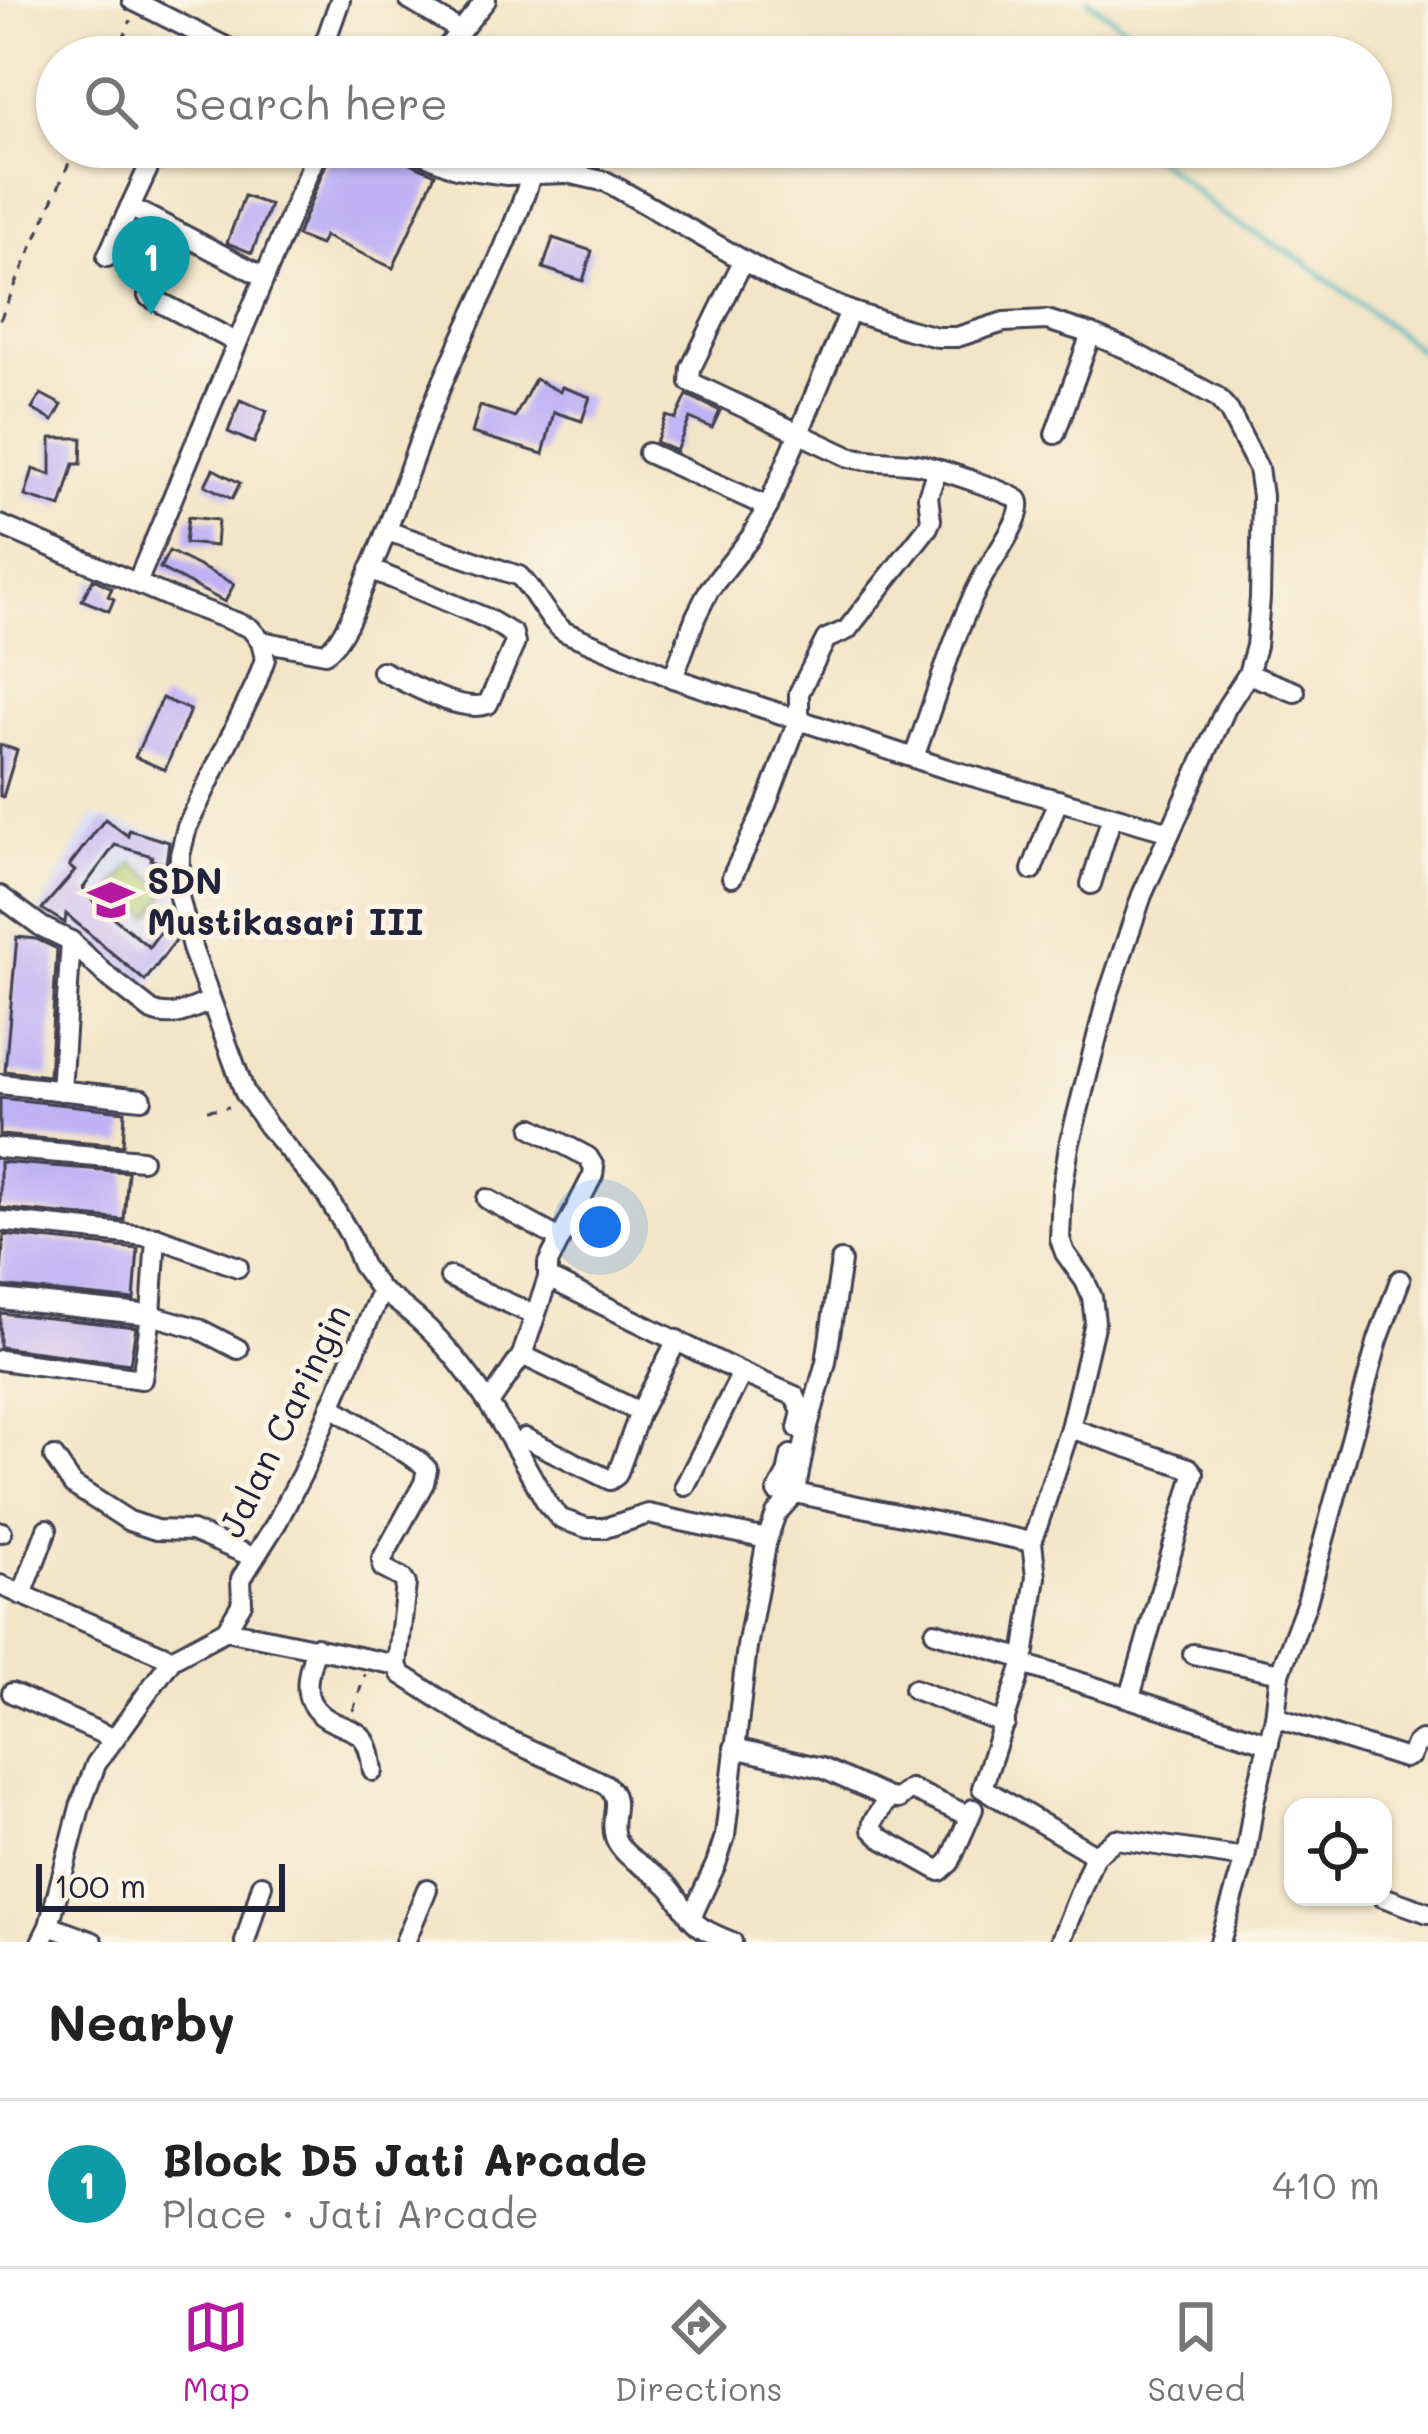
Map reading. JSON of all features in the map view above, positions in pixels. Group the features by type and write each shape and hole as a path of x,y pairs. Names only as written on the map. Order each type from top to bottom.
{"street":[{"path":"327,36 340,0"},
{"path":"410,0 451,25"},
{"path":"456,36 486,0"},
{"path":"137,1 205,36"},
{"path":"107,257 148,168"},
{"path":"136,583 311,168"},
{"path":"456,168 567,173 607,182 781,282 850,311 937,337 957,337 1026,320 1047,320 1091,334 1217,397 1258,468 1262,496 1256,646 1248,674 1226,708 1125,941 1069,1146 1060,1240 1085,1281 1096,1312 1070,1428 1032,1542 1036,1577 1024,1662 982,1788 950,1862 940,1871 872,1829 888,1798"},
{"path":"0,525 250,628 261,641 325,653 343,632 387,531 442,385 500,261 532,175"},
{"path":"130,207 264,277"},
{"path":"178,232 148,296 232,340"},
{"path":"743,261 691,368 690,382 849,457 921,465 1017,498 1019,510 974,596 914,757"},
{"path":"673,677 709,590 768,507 850,311"},
{"path":"1055,434 1091,334"},
{"path":"648,453 768,507"},
{"path":"732,877 799,718 799,693 826,639 847,629 930,524 928,496 937,470"},
{"path":"387,531 519,575 565,632 673,677 914,757 1170,832"},
{"path":"370,569 486,618 513,634 515,643 488,704 482,707 458,704 382,670"},
{"name":"Jalan Caringin","path":"226,1630 242,1603 241,1579 277,1522 382,1291 362,1265 325,1192 247,1097 184,926 180,855 187,827 256,684 265,659 261,641"},
{"path":"1248,674 1295,692"},
{"path":"1032,870 1058,800"},
{"path":"1091,884 1112,816"},
{"path":"0,896 42,927 71,941 106,975 160,1015 176,1015 211,1001"},
{"path":"61,1091 71,941"},
{"path":"0,1084 142,1099"},
{"path":"490,1402 522,1354 548,1278 548,1263 593,1174 588,1157 533,1128"},
{"path":"0,1148 142,1160"},
{"path":"487,1199 560,1239"},
{"path":"0,1221 156,1237 238,1268"},
{"path":"0,1360 142,1379 152,1315 156,1237"},
{"path":"696,1929 725,1836 747,1647 767,1539 826,1362 841,1261"},
{"path":"450,1277 536,1316"},
{"path":"548,1278 795,1396 802,1412 786,1492"},
{"path":"1220,1942 1245,1858 1276,1717 1280,1672 1307,1602 1378,1340 1400,1280"},
{"path":"382,1291 425,1323 490,1402 548,1505 566,1521 605,1528 639,1515 658,1515 767,1539"},
{"path":"0,1299 152,1315 197,1328 238,1348"},
{"path":"525,1438 610,1480 617,1475 640,1412 677,1340"},
{"path":"522,1354 640,1412"},
{"path":"685,1486 742,1372"},
{"path":"331,1406 427,1469 382,1559 383,1568 406,1584 400,1674 469,1720 605,1784 617,1802 616,1840 667,1884 696,1929 732,1942"},
{"path":"1070,1428 1189,1468 1194,1474 1130,1697"},
{"path":"54,1457 74,1484 129,1521 157,1530 192,1531 253,1557"},
{"path":"786,1492 1032,1542"},
{"path":"22,1594 47,1528"},
{"path":"0,1585 172,1659"},
{"path":"94,1942 45,1934 96,1764 172,1659 226,1630 397,1665"},
{"path":"935,1632 1269,1743"},
{"path":"316,1647 308,1672 310,1700 322,1717 362,1732 373,1771"},
{"path":"1193,1654 1280,1672"},
{"path":"914,1689 1005,1724"},
{"path":"12,1693 112,1738"},
{"path":"1276,1717 1404,1758 1412,1755 1421,1740 1428,1742"},
{"path":"734,1748 822,1768 888,1798 898,1798 910,1789 969,1816"},
{"path":"982,1788 1095,1856"},
{"path":"1060,1942 1095,1856 1116,1839 1245,1858"},
{"path":"245,1942 262,1885"},
{"path":"405,1942 428,1889"},
{"path":"1392,1900 1428,1913"}],"path":[{"path":"123,36 137,1"},
{"path":"0,320 67,168"},
{"path":"207,1110 230,1107 247,1097"},
{"path":"362,1732 370,1658"}],"shaded area":[{"name":"SDN Mustikasari III","path":"93,816 180,840 183,937 147,992 78,933 55,926 38,911"}],"green space":[{"path":"133,863 169,891 150,916 114,888"}],"building":[{"path":"324,168 421,168 435,174 393,268 324,236 320,245 297,236"},
{"path":"244,196 270,205 252,253 227,243"},
{"path":"553,238 592,251 583,281 543,268"},
{"path":"535,379 560,392 562,387 590,397 582,421 554,412 543,454 472,433 480,406 515,417"},
{"path":"41,394 62,405 53,421 32,409"},
{"path":"687,395 720,411 712,428 690,418 676,451 656,442 666,416 676,419"},
{"path":"240,400 267,411 254,443 228,432"},
{"path":"51,438 82,438 81,464 74,464 61,507 25,496 33,469 51,475"},
{"path":"213,469 240,483 232,499 205,485"},
{"path":"188,517 218,520 216,546 185,543"},
{"path":"169,551 234,584 225,602 160,568"},
{"path":"93,579 112,588 109,611 82,600"},
{"path":"162,698 190,710 165,770 135,757"},
{"path":"0,745 17,750 3,797 0,796"},
{"path":"105,819 128,836 129,830 169,842 166,864 115,845 83,888 149,947 165,925 174,933 176,940 145,981 66,914 65,923 42,909 75,871 69,866"},
{"path":"17,937 57,949 49,1076 5,1071"},
{"path":"0,1098 125,1111 123,1145 0,1135"},
{"path":"0,1162 128,1172 124,1220 0,1208"},
{"path":"4,1235 138,1249 134,1300 0,1286"},
{"path":"0,1313 136,1327 130,1364 0,1347"}],"waterway":[{"path":"1088,0 1138,36"},
{"path":"1167,168 1224,216 1302,260 1428,356"}],"place":[{"name":"Block D5 Jati Arcade","path":"151,315"},
{"name":"SDN Mustikasari III","path":"111,900"}]}
